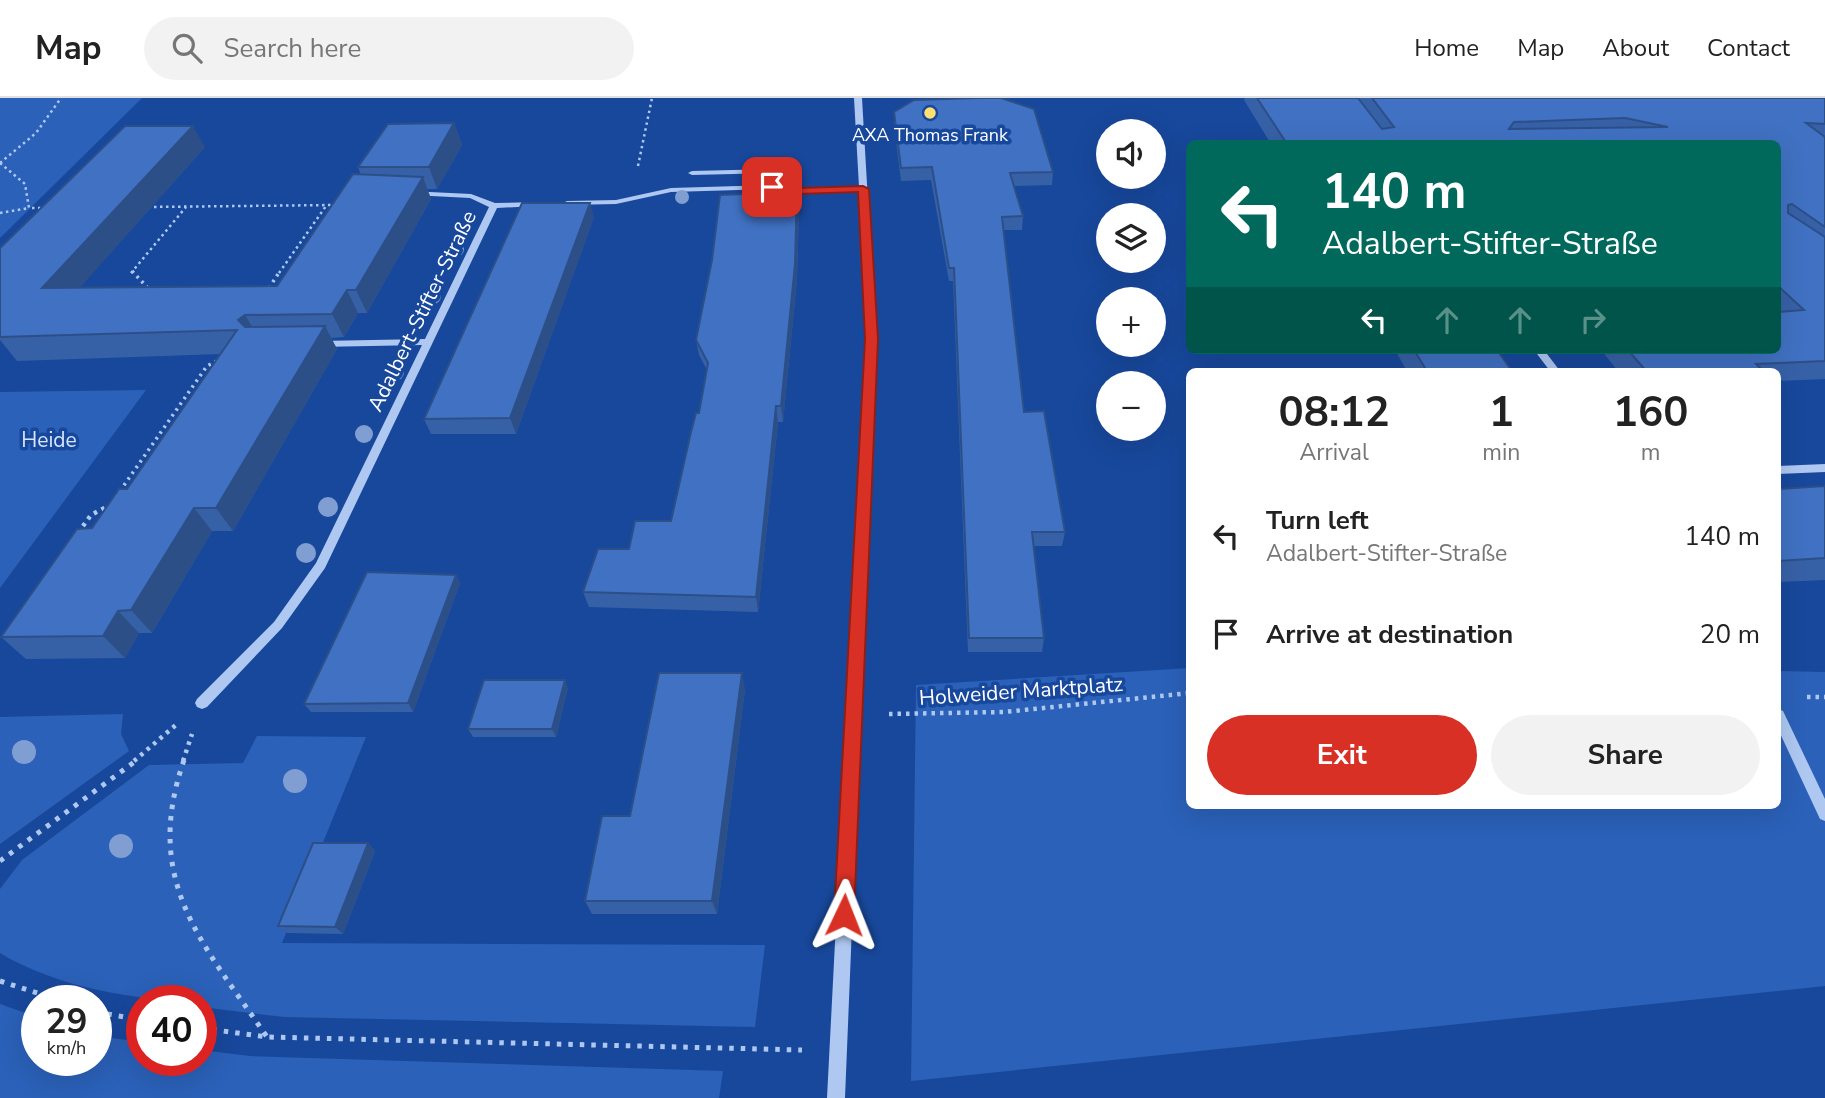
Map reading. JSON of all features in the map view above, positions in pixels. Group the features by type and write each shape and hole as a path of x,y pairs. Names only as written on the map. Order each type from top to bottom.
{"street":[{"path":"836,1098 871,339 858,98"},
{"path":"692,173 774,171"},
{"path":"729,188 731,172"},
{"path":"562,204 616,202 671,190 863,189"},
{"path":"406,193 471,196 494,206"},
{"name":"Adalbert-Stifter-Straße","path":"202,703 278,625 321,565 494,206 548,204"},
{"path":"312,344 428,342"},
{"path":"1542,354 1553,368"},
{"path":"1781,470 1825,468"},
{"path":"1781,721 1825,814"}],"path":[{"path":"29,208 25,184 0,163 36,133 61,98"},
{"path":"652,98 636,175 692,173"},
{"path":"264,296 326,205"},
{"path":"136,207 342,205"},
{"path":"159,287 145,287 131,273 186,207"},
{"path":"0,214 29,208 51,208"},
{"path":"257,286 271,286"},
{"path":"75,537 91,515 109,506 206,366 221,359 229,348"},
{"name":"Holweider Marktplatz","path":"853,715 1004,712 1186,693"},
{"path":"0,861 139,758 202,703"},
{"path":"202,703 169,811 172,873 181,904 267,1037"},
{"path":"0,981 21,988"},
{"path":"217,1030 267,1037 838,1050"}],"green space":[{"path":"0,98 142,98 0,238"},
{"name":"Heide","path":"146,390 0,588 0,392"},
{"path":"1186,668 1186,809 1781,809 1781,671 1825,672 1825,986 911,1081 916,685"},
{"path":"123,714 121,734 129,751 0,844 0,717"},
{"path":"257,736 366,737 282,943 765,945 755,1027 284,1017 217,1009 217,985 126,985 124,995 112,993 112,985 78,985 46,975 0,953 0,889 22,860 149,765 243,763"},
{"path":"0,1004 21,1011 21,1076 112,1076 112,1038 126,1040 126,1076 217,1076 217,1052 250,1056 723,1071 719,1098 0,1098"}],"building":[{"path":"1001,98 1034,109 1053,172 1010,173 1023,216 1002,217 1024,412 1044,411 1065,532 1032,532 1044,638 969,638 954,268 949,268 932,167 901,168 894,112 914,100"},
{"path":"1257,98 1358,98 1382,129 1394,127 1372,98 1825,98 1825,124 1806,123 1825,137 1825,227 1792,204 1788,205 1788,213 1825,237 1825,361 1756,364 1760,368 1643,368 1631,354 1781,354 1781,312 1804,310 1781,289 1781,140 1284,140","holes":["1625,118 1668,127 1509,129 1514,122"]},
{"path":"454,123 429,167 358,167 388,124"},
{"path":"125,126 193,126 42,288 277,286 353,174 423,177 356,290 347,290 332,314 245,315 238,320 245,327 325,326 216,508 194,508 131,610 118,611 103,636 1,637 77,529 92,528 119,489 127,489 237,330 0,337 0,248"},
{"path":"797,192 795,264 781,406 776,406 756,597 583,592 598,549 629,549 635,521 671,521 691,432 696,413 699,413 708,363 696,340 712,260 720,195"},
{"path":"522,203 590,203 510,418 424,419"},
{"path":"1416,354 1500,354 1510,368 1425,368"},
{"path":"1825,486 1825,558 1781,561 1781,489"},
{"path":"367,572 456,575 408,703 304,704"},
{"path":"659,673 742,673 712,901 585,901 602,816 630,816"},
{"path":"484,680 565,680 552,729 468,729"},
{"path":"313,843 368,843 335,927 278,926"}],"place":[{"name":"AXA Thomas Frank","path":"930,113"}],"route":[{"path":"772,187 798,191 863,189 871,293 871,339 844,915"}]}
